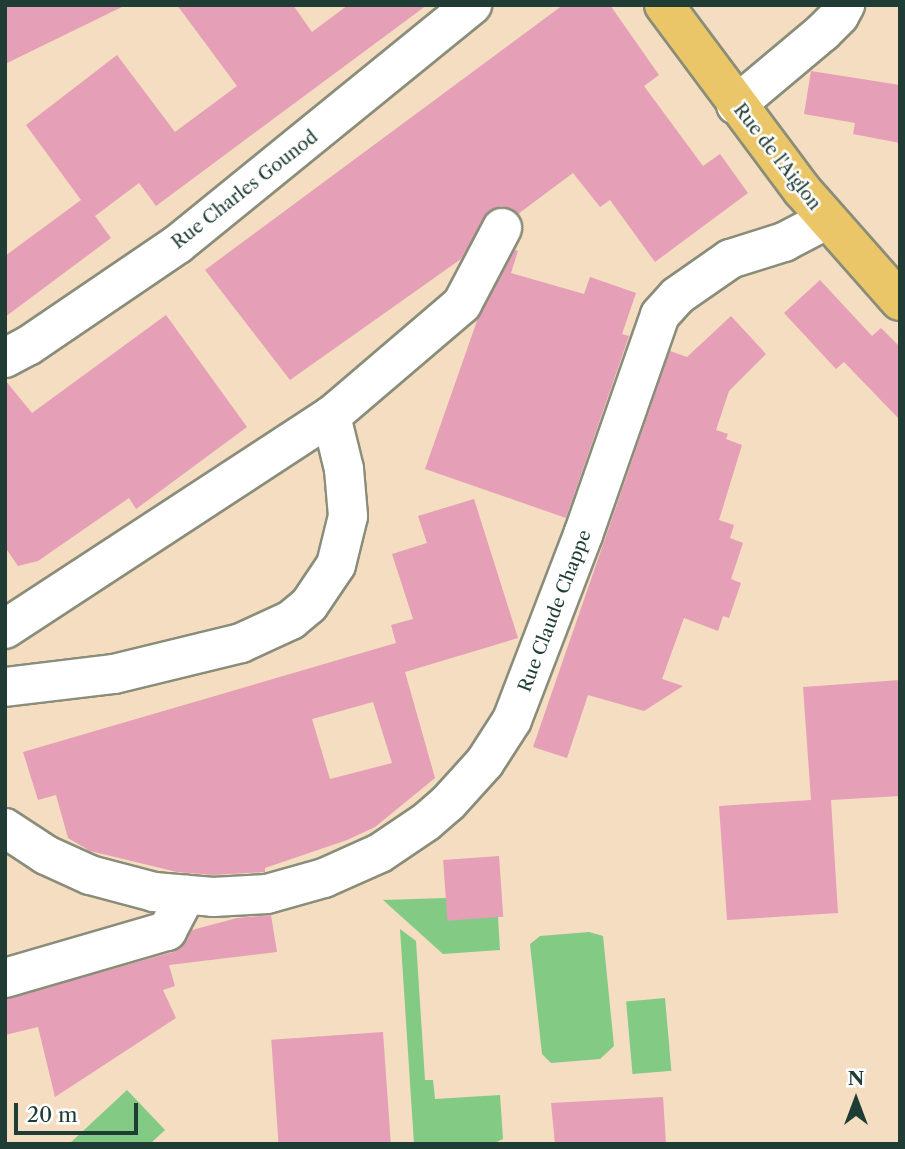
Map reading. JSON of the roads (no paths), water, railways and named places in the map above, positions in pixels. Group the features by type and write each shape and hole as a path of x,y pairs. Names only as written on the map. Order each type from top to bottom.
{"main road":[{"name":"Rue de l'Aiglon","path":"664,5 826,220 900,301"}],"street":[{"name":"Rue Charles Gounod","path":"5,358 119,285 195,231 472,5"},
{"path":"736,104 823,32 839,16 845,5"},
{"name":"Rue Claude Chappe","path":"5,828 46,855 90,875 154,891 186,895 213,897 267,894 353,867 380,853 448,803 498,744 523,696 660,315 677,296 730,259 784,242 826,220"},
{"path":"5,629 331,416 462,304 502,228"},
{"path":"5,687 114,674 241,643 291,620 309,605 336,565 348,516 346,481 331,416"},
{"path":"5,978 167,931 186,895"}]}
